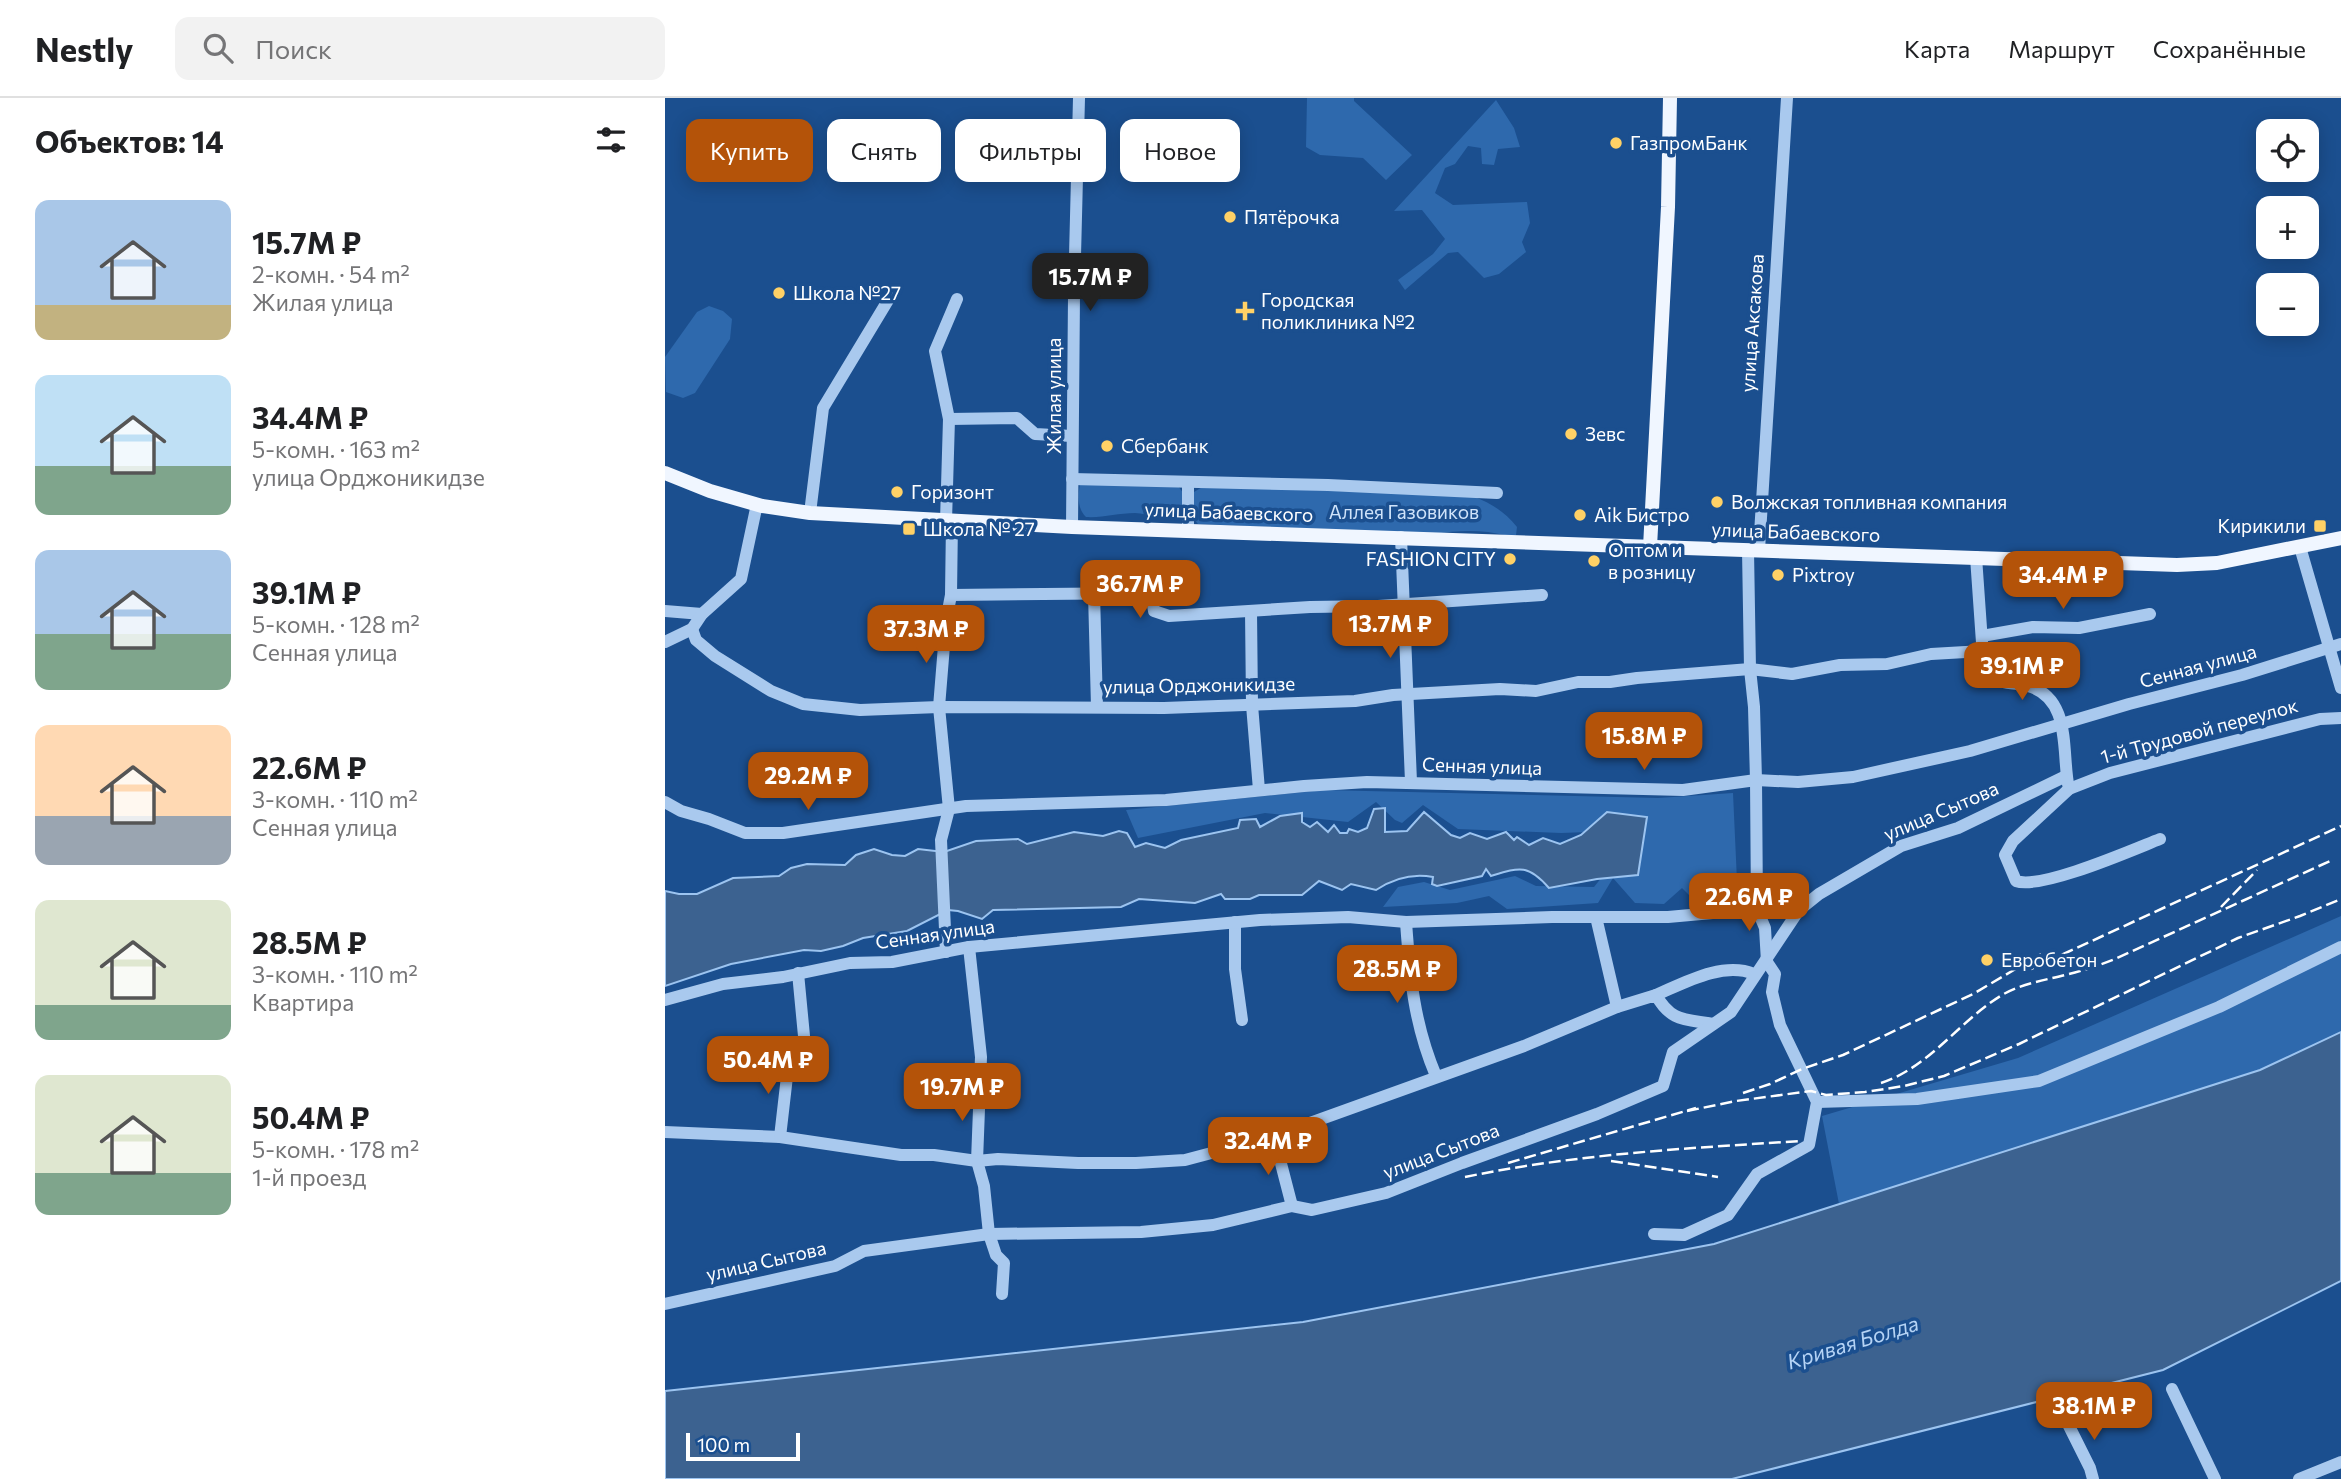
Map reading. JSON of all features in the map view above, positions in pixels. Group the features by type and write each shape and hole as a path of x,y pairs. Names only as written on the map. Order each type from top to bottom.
{"main road":[{"path":"1650,547 1668,207 1670,98"},
{"name":"улица Бабаевского","path":"665,473 710,491 757,504 810,513 1072,527 2176,565 2217,563 2341,538"}],"street":[{"name":"Жилая улица","path":"1072,527 1079,98"},
{"name":"улица Аксакова","path":"1787,98 1754,550 1750,669 1754,707 1757,909 1765,928 1766,957 1775,974 1772,992 1780,1025 1817,1101"},
{"path":"810,513 823,408 893,292"},
{"path":"946,952 941,840 949,809 939,708 946,621 951,595 949,419 935,351 957,299"},
{"path":"949,419 1017,418 1035,434 1072,436"},
{"path":"1072,479 1497,493"},
{"path":"1188,482 1188,530"},
{"path":"665,642 692,629 702,614 741,579 757,504"},
{"path":"1401,537 1411,782"},
{"path":"2300,547 2335,645 2341,688"},
{"path":"1976,557 1984,671 1997,682 2029,686 2047,695 2063,723 2067,782 2013,841 2005,855 2016,881 2023,883 2057,878 2160,839"},
{"path":"1094,593 1097,707"},
{"path":"951,595 1151,593 1154,611 1169,616 1542,595"},
{"path":"665,611 702,614"},
{"path":"1251,611 1251,705 1259,790"},
{"path":"1982,636 2033,627 2079,628 2150,614"},
{"name":"улица Орджоникидзе","path":"692,629 696,640 741,674 771,691 803,704 860,710 1164,708 1355,701 1500,689 1536,691 1578,682 1610,682 1750,669 1792,674 1840,665 1888,663 1931,654 1983,651"},
{"name":"Сенная улица","path":"665,802 681,811 745,833 783,833 966,806 1166,800 1367,782 1683,790 1756,780 1798,782 1853,777 1913,766 1971,751 2063,723 2242,675 2335,645"},
{"name":"1-й Трудовой переулок","path":"2067,782 2110,774 2320,719 2341,718"},
{"name":"улица Сытова","path":"665,1304 835,1266 864,1251 989,1234 1141,1231 1213,1225 1292,1206 1313,1210 1386,1193 1597,1114 1663,1086 1673,1052 1731,1012 1798,909 1901,846 1958,828 2067,782"},
{"name":"Сенная улица","path":"665,1000 723,984 783,977 850,963 892,962 969,947 1235,922 1348,917 1406,922 1668,917 1757,909"},
{"path":"1596,917 1617,1007"},
{"path":"1235,922 1235,969 1242,1020"},
{"path":"1406,922 1411,990 1425,1050 1436,1076"},
{"path":"969,947 981,1057 977,1161 984,1186 989,1234 996,1255 1004,1263 1002,1294"},
{"path":"1654,1234 1684,1236 1728,1215 1757,1174 1809,1145 1817,1101 1917,1099 2039,1081 2219,1007 2341,947"},
{"path":"665,1132 780,1138 901,1155 934,1155 977,1161 1136,1163 1185,1160 1268,1138 1524,1046 1617,1007 1713,972 1746,971 1754,974"},
{"path":"798,972 806,1056"},
{"path":"1656,995 1663,1009 1675,1017 1713,1024"},
{"path":"780,1138 789,1059"},
{"path":"1268,1138 1278,1152 1292,1206"},
{"path":"2172,1389 2215,1479"},
{"path":"2064,1416 2093,1479"},
{"path":"2299,1479 2341,1462"}],"green space":[{"path":"1307,98 1354,98 1354,101 1412,155 1386,180 1363,158 1320,155 1306,147"},
{"path":"1496,100 1514,128 1520,147 1498,149 1494,165 1482,164 1481,148 1468,146 1455,164 1445,168 1435,193 1453,205 1527,202 1530,223 1522,242 1526,252 1499,274 1484,278 1458,252 1448,253 1405,290 1398,280 1433,254 1445,239 1422,210 1394,211"},
{"path":"709,306 723,311 732,319 730,339 695,393 683,398 666,392 665,357 697,312"},
{"path":"1080,484 1178,486 1184,494 1184,519 1135,513 1086,517 1080,506"},
{"name":"Аллея Газовиков","path":"1204,486 1472,496 1507,516 1517,527 1516,535 1475,531 1435,534 1198,524 1193,518 1194,492"},
{"path":"1324,790 1658,798 1733,793 1738,903 1698,904 1682,888 1664,904 1635,903 1613,878 1598,903 1507,909 1489,896 1457,903 1383,907 1398,887 1424,882 1450,890 1515,876 1536,886 1594,887 1610,867 1641,864 1615,831 1561,833 1458,829 1423,805 1402,823 1376,802 1348,822 1265,813 1138,838 1126,810"},
{"path":"2341,916 2341,1032 2260,1070 1839,1204 1822,1116 2018,1058"}],"water":[{"path":"1385,808 1385,832 1407,831 1424,812 1451,835 1460,838 1470,833 1487,839 1506,832 1514,840 1517,837 1529,845 1543,838 1560,844 1581,835 1607,812 1647,817 1638,875 1549,888 1529,871 1509,871 1491,876 1486,869 1482,876 1437,886 1432,884 1433,877 1410,876 1376,890 1351,884 1342,890 1319,881 1302,895 1259,895 1250,899 1225,899 1221,894 1195,903 1139,899 1121,907 993,910 982,919 948,910 907,931 863,938 821,951 804,950 731,964 665,986 665,891 697,894 733,878 779,876 791,868 807,864 845,865 856,855 874,849 905,856 918,849 944,852 976,841 1018,839 1027,844 1074,832 1103,836 1119,831 1127,833 1135,847 1146,843 1165,848 1181,840 1238,828 1240,820 1256,819 1260,827 1280,816 1302,813 1302,822 1310,827 1317,822 1328,832 1334,825 1340,833 1347,833 1349,829 1358,832 1367,828 1374,809"},
{"name":"Кривая Болда","path":"2341,1032 2341,1281 2163,1370 1732,1479 665,1479 665,1391 1303,1322 1714,1244 2260,1070"}],"railway":[{"path":"2031,969 2341,826"},
{"path":"1881,1083 1915,1066 1986,1006 2018,987 2115,959 2330,861"},
{"path":"2221,907 2257,870"},
{"path":"1687,1111 1811,1091 1826,1095 1865,1092 1944,1076 2019,1044 2238,938 2341,899"},
{"path":"1743,1093 1843,1055 1973,994 2041,954"},
{"path":"1508,1163 1696,1108"},
{"path":"1465,1177 1591,1157 1802,1141"},
{"path":"1611,1161 1718,1177"}],"place":[{"name":"ГазпромБанк","path":"1616,143"},
{"name":"Пятёрочка","path":"1230,217"},
{"name":"Школа №27","path":"779,293"},
{"name":"Городская поликлиника №2","path":"1245,311"},
{"name":"Зевс","path":"1571,434"},
{"name":"Сбербанк","path":"1107,446"},
{"name":"Горизонт","path":"897,492"},
{"name":"Волжская топливная компания","path":"1717,502"},
{"name":"Aik Бистро","path":"1580,515"},
{"name":"Кирикили","path":"2320,526"},
{"name":"Школа № 27","path":"909,529"},
{"name":"FASHION CITY","path":"1510,559"},
{"name":"Оптом и в розницу","path":"1594,561"},
{"name":"Pixtroy","path":"1778,575"},
{"name":"Евробетон","path":"1987,960"}]}
